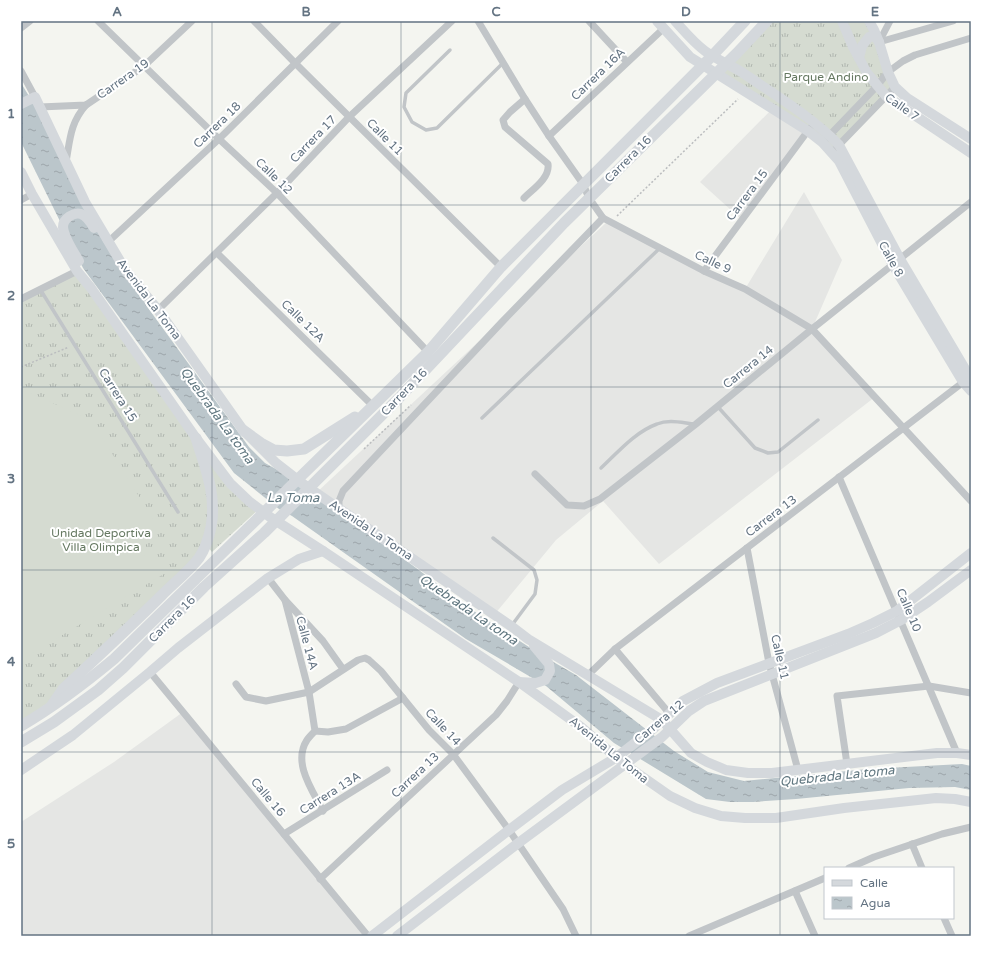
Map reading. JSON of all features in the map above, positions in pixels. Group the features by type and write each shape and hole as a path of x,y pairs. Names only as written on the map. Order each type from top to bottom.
{"main road":[{"path":"675,21 690,38 712,56 742,72 826,139"},
{"name":"Carrera 16","path":"21,726 49,710 85,684 114,659 428,352 501,267 712,56 745,21"},
{"name":"Carrera 16","path":"21,742 54,722 98,690 123,668 204,587 264,533 399,398 589,198 726,64 767,21"},
{"name":"Calle 7","path":"842,21 867,73 886,96 971,153"},
{"name":"Calle 7","path":"869,21 879,42 888,72 895,87 907,98 971,139"},
{"path":"660,25 690,57 811,127"},
{"path":"859,58 862,46 869,37 875,36 879,42"},
{"path":"21,104 33,98"},
{"name":"Avenida La Toma","path":"33,98 40,107 85,202 126,271 158,310 243,430 276,463 339,509 528,639 588,675 665,716 671,729 680,742 691,753 726,770 748,773 772,773 937,753 958,753 971,755"},
{"name":"Calle 8","path":"826,139 836,148 897,262 969,377 971,391"},
{"name":"Avenida La Toma","path":"21,172 32,194 77,271 91,288 196,438 230,483 250,502 270,517 519,682 581,727 670,796 695,808 721,816 745,818 776,818 844,808 936,798 971,802"},
{"path":"91,288 63,228 64,221 72,216 82,214 87,218 126,271"},
{"path":"243,430 274,450 287,451 304,449 372,406"},
{"path":"49,710 63,689 198,558 206,545 211,528 213,511 212,496 210,480 196,438"},
{"path":"21,770 73,735 178,648 268,578 299,559 323,551"},
{"name":"Carrera 12","path":"372,936 562,790 662,737 689,711 704,701 770,668 897,611 971,553"},
{"name":"Carrera 12","path":"397,936 517,844 622,759 665,716 683,701 700,691 852,643 901,620 971,570"},
{"path":"519,682 536,683 545,680 550,671 549,664 528,639"}],"street":[{"path":"21,28 30,21"},
{"name":"Calle 12","path":"98,21 219,140 276,193 428,352"},
{"name":"Carrera 19","path":"40,107 86,105 144,66 192,21"},
{"name":"Calle 11","path":"254,21 501,267"},
{"name":"Carrera 18","path":"108,242 219,140 338,21"},
{"name":"Carrera 17","path":"158,310 217,253 349,117 452,21"},
{"name":"Calle 9","path":"478,21 525,99 583,184 589,198 604,218 704,271 745,289 812,329 971,501"},
{"path":"589,21 627,62"},
{"path":"879,42 890,21"},
{"path":"879,42 953,21"},
{"name":"Carrera 16A","path":"549,136 627,62 660,25"},
{"path":"826,139 877,86 888,72 903,61 915,55 971,38"},
{"name":"Avenida La Toma","path":"21,71 33,98"},
{"path":"836,148 895,87"},
{"path":"524,198 546,176 549,170 548,164 505,127 503,120 525,99"},
{"path":"66,163 71,133 76,119 86,105"},
{"name":"Carrera 15","path":"704,271 811,127"},
{"path":"21,200 32,194"},
{"name":"Carrera 14","path":"534,474 567,505 584,506 600,499 718,407 812,329 971,202"},
{"path":"339,509 339,501 343,491 502,322 604,218"},
{"name":"Calle 12A","path":"217,253 372,406"},
{"path":"21,299 77,271"},
{"name":"Carrera 13","path":"588,675 615,649 969,377"},
{"name":"Calle 10","path":"839,477 958,753"},
{"name":"Calle 11","path":"747,548 770,668 798,770"},
{"path":"236,684 246,697 266,701 309,692 343,669 323,641 284,600 268,578"},
{"name":"Calle 14A","path":"284,600 309,692 315,731"},
{"path":"615,649 665,716"},
{"name":"Calle 14","path":"343,669 358,660 365,658 369,660 429,730 453,754 509,830 517,844 563,909 576,936"},
{"name":"Calle 16","path":"150,672 368,936"},
{"name":"Carrera 13","path":"320,879 496,715 519,682"},
{"path":"847,764 837,696 929,686 971,693"},
{"path":"323,811 303,770 302,754 306,742 315,731 328,732 346,729 403,698"},
{"name":"Carrera 13A","path":"284,834 387,770"},
{"path":"851,867 874,857 912,844 942,834 971,827"},
{"path":"912,844 922,867"},
{"path":"689,936 824,878"},
{"path":"795,892 815,936"},
{"path":"944,919 952,936"}],"lane":[{"path":"450,50 406,93 404,107 412,122 426,130 437,128 504,63"},
{"path":"482,418 660,248"},
{"name":"Carrera 15","path":"40,289 178,512"},
{"path":"718,407 755,448 768,453 778,452 818,420"},
{"path":"601,468 637,435 658,423 673,422 696,424"},
{"path":"493,538 534,570 537,580 535,594 511,626"}],"path":[{"path":"21,367 75,345"}],"shaded area":[{"path":"773,108 808,131 742,220 700,182"},
{"path":"804,192 842,260 812,329 875,397 659,564 603,501 556,540 494,615 316,493 608,221 745,289"},
{"path":"183,712 368,936 21,936 21,822 114,762"}],"green space":[{"name":"Parque Andino","path":"767,21 869,21 895,87 832,152 716,73"},
{"name":"Unidad Deportiva Villa Olimpica","path":"75,273 228,478 259,509 212,552 206,545 49,710 21,726 21,299"},
{"path":"21,389 91,420 158,527 140,553 167,572 21,660"}],"water":[{"name":"La Toma","path":"21,83 41,116 103,241 151,312 249,447 265,463 303,484 478,614 543,656 576,675 674,751 708,772 744,781 868,769 962,764 971,766 971,790 955,787 909,788 753,802 730,802 706,799 614,743 546,686 466,639 292,516 279,509 234,473 83,268 21,142"}],"water label":[{"name":"Quebrada La toma","path":"218,415"},
{"name":"Quebrada La toma","path":"469,609"},
{"name":"Quebrada La toma","path":"837,775"}]}
